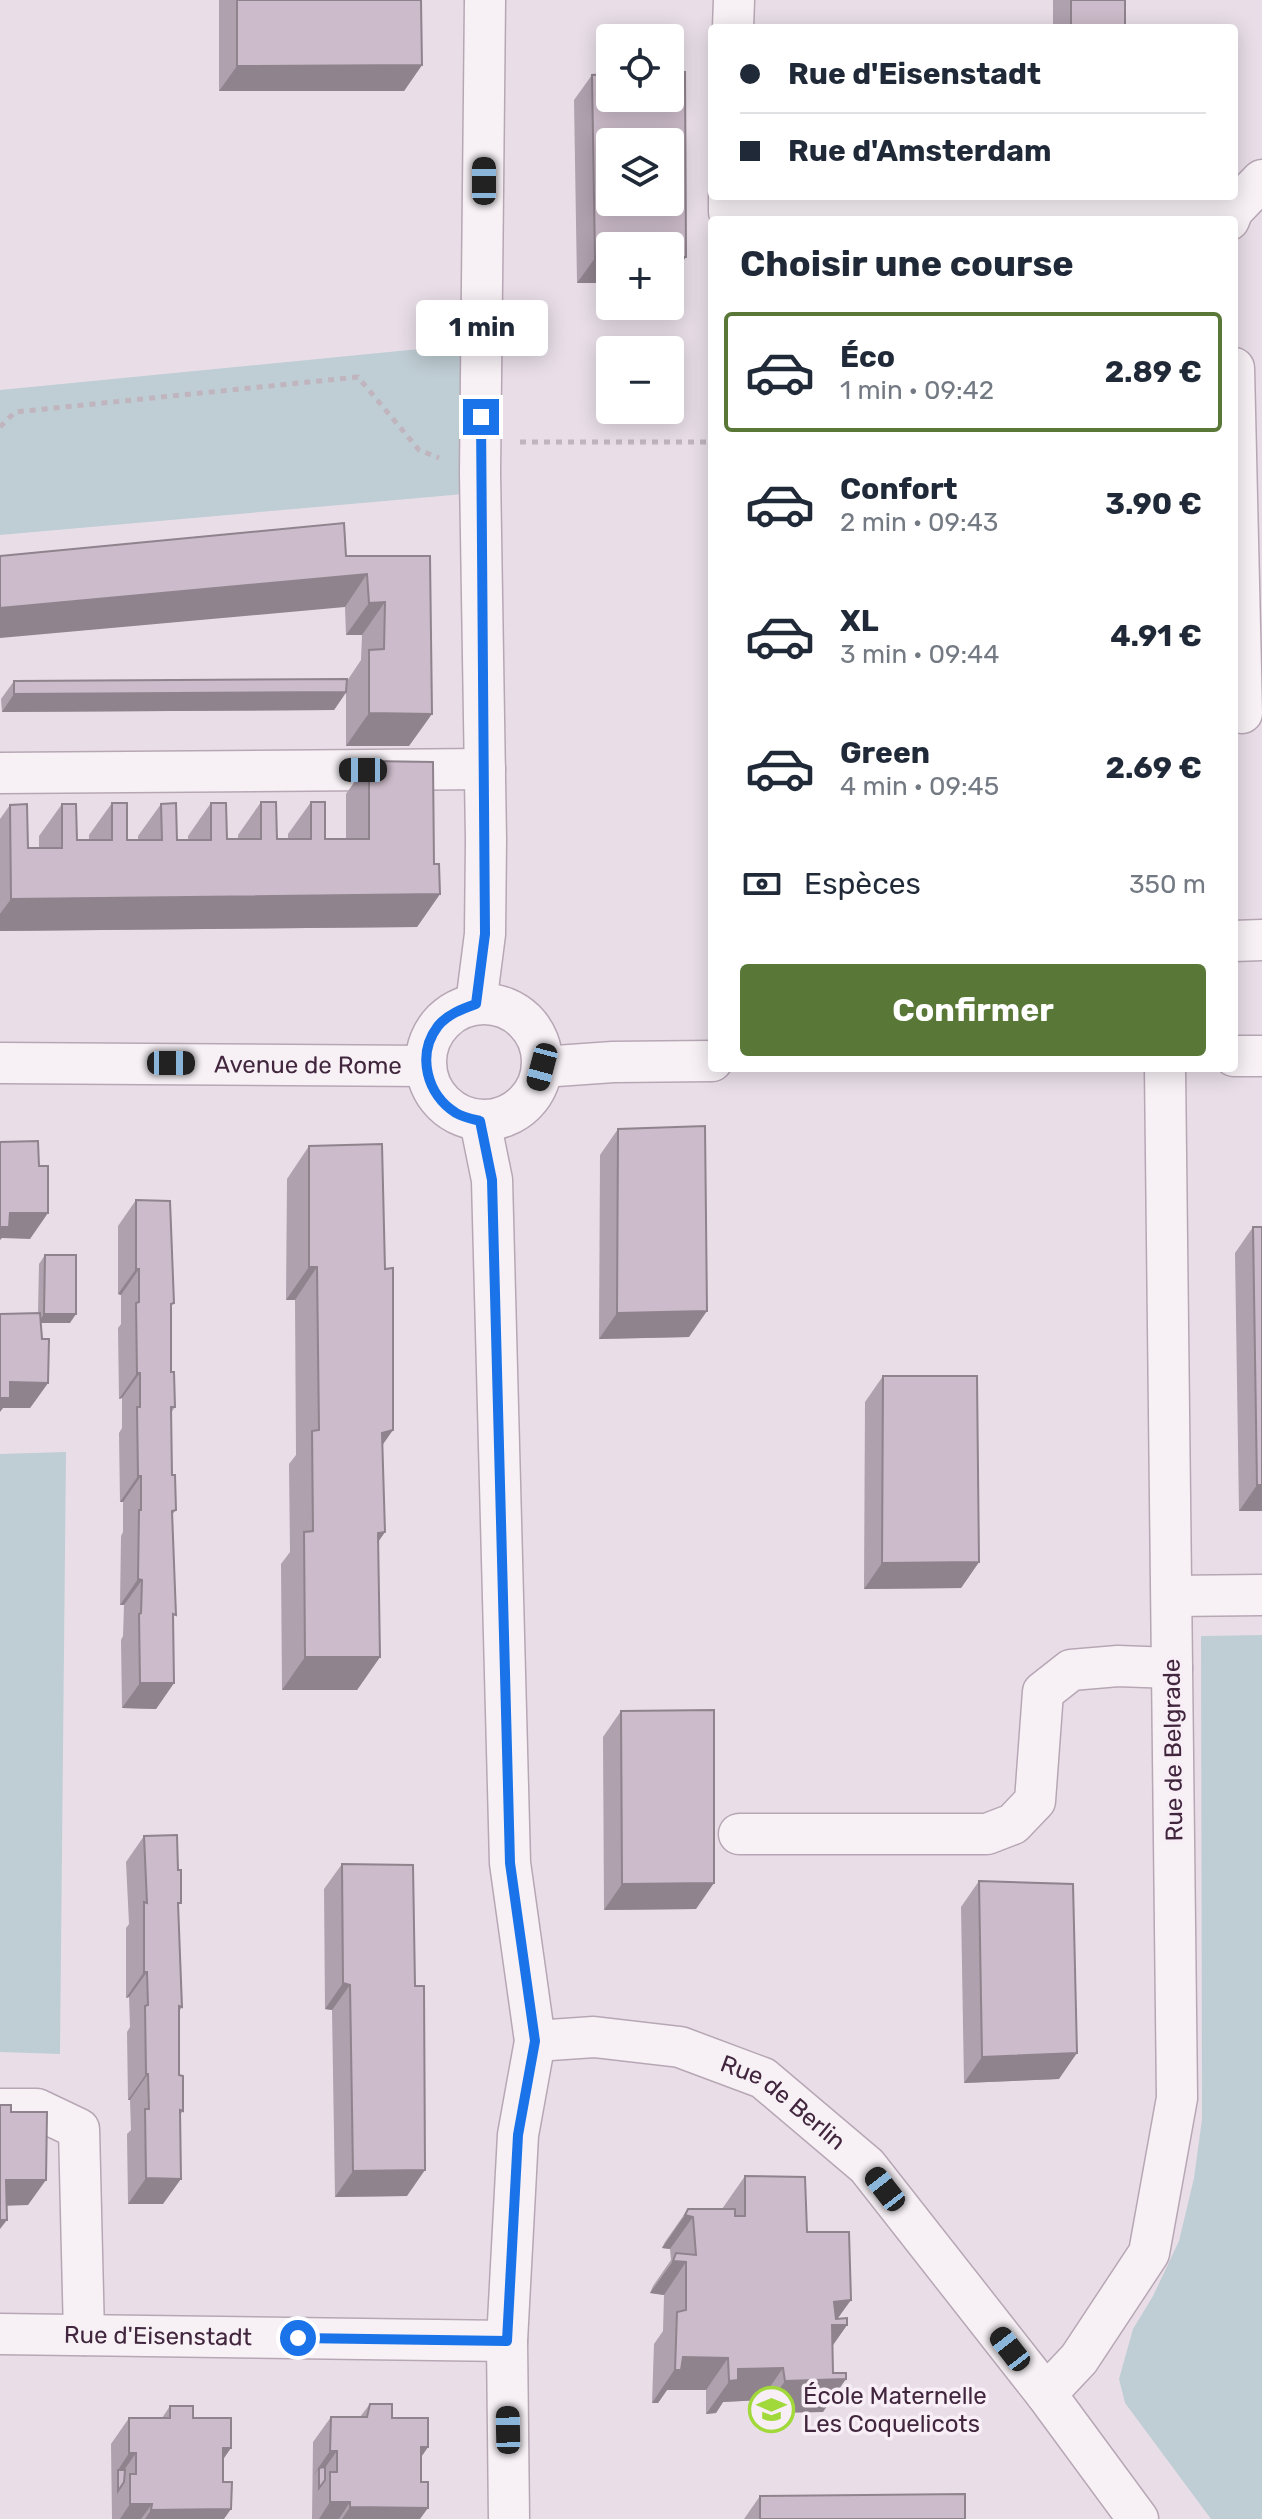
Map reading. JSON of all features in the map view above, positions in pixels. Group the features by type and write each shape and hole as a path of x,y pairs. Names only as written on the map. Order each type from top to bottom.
{"street":[{"path":"476,1004 485,934 480,473 485,0"},
{"path":"733,24 734,0"},
{"path":"729,200 729,212 838,209 1231,215 1262,180"},
{"path":"1238,483 1246,712"},
{"path":"0,773 485,769"},
{"path":"1238,941 1262,940"},
{"path":"476,1004 503,1007 525,1021 539,1042 542,1067 536,1089 522,1106 502,1117 480,1121 459,1115 443,1103 431,1086 426,1066 428,1045 439,1026 455,1012 476,1004"},
{"path":"1238,1056 1262,1056"},
{"path":"542,1067 613,1062 708,1061"},
{"name":"Avenue de Rome","path":"0,1063 426,1066"},
{"name":"Rue de Belgrade","path":"1046,2394 1079,2359 1149,2253 1177,2098 1165,1072"},
{"path":"480,1121 492,1180 510,1863 535,2041 518,2135 507,2341 509,2519"},
{"path":"1172,1596 1262,1595"},
{"path":"739,1834 987,1834 1013,1824 1035,1801 1043,1692 1071,1670 1118,1666 1172,1668"},
{"name":"Rue de Berlin","path":"535,2041 594,2037 680,2047 763,2078 867,2166 1046,2394 1123,2514"},
{"path":"0,2109 37,2109 79,2129 84,2335"},
{"name":"Rue d'Eisenstadt","path":"0,2334 507,2341"}],"path":[{"path":"0,427 15,412 358,377 419,450 480,473"},
{"path":"511,442 708,442"}],"shaded area":[{"path":"460,345 464,494 0,535 0,390"},
{"path":"66,1452 60,2054 0,2052 0,1454"},
{"path":"1262,1635 1262,2519 1211,2519 1125,2403 1119,2379 1133,2329 1153,2296 1179,2241 1194,2178 1202,2119 1201,1636"}],"building":[{"path":"237,0 421,0 422,65 237,66"},
{"path":"1071,0 1125,0 1125,24 1071,24"},
{"path":"685,72 686,257 684,232 596,232 595,258 592,75 596,75 596,112 684,112"},
{"path":"344,523 346,556 430,556 432,714 369,713 369,650 384,649 385,602 369,603 367,574 0,608 0,556"},
{"path":"347,679 346,692 14,694 14,681"},
{"path":"369,761 433,762 434,864 439,864 440,894 11,899 10,805 27,804 28,848 62,848 62,804 76,804 77,840 112,840 112,803 127,803 127,840 162,840 161,804 176,803 177,840 211,840 211,803 226,803 227,839 261,839 261,802 276,802 277,839 311,839 311,802 325,802 325,839 369,839"},
{"path":"705,1126 707,1311 617,1313 618,1129"},
{"path":"38,1141 39,1166 48,1166 48,1213 10,1213 9,1227 0,1227 0,1142"},
{"path":"382,1144 385,1269 393,1268 393,1430 382,1433 385,1532 378,1533 380,1657 305,1657 304,1532 313,1531 312,1431 319,1430 317,1267 309,1267 309,1146"},
{"path":"136,1200 170,1201 174,1303 171,1304 171,1372 174,1372 175,1407 171,1407 172,1475 175,1475 176,1510 172,1511 176,1615 173,1614 174,1683 140,1683 142,1580 138,1579 141,1476 138,1476 140,1373 137,1373 139,1269 136,1269"},
{"path":"1253,1227 1262,1227 1262,1485 1257,1485"},
{"path":"45,1255 76,1255 76,1314 44,1314"},
{"path":"40,1313 42,1339 49,1339 48,1383 10,1382 10,1398 0,1398 0,1314"},
{"path":"883,1376 977,1376 979,1562 882,1563"},
{"path":"714,1710 714,1883 622,1884 621,1711"},
{"path":"177,1835 178,1870 181,1870 181,1903 178,1903 182,2007 179,2006 179,2075 183,2076 181,2179 146,2178 145,2109 149,2109 145,2006 148,2005 147,1972 144,1972 144,1902 147,1903 144,1836"},
{"path":"342,1864 413,1865 415,1986 424,1986 425,2170 353,2171 350,1985 343,1983"},
{"path":"979,1881 1073,1884 1077,2053 982,2057"},
{"path":"0,2105 11,2105 11,2112 47,2112 46,2180 6,2180 7,2220 0,2220"},
{"path":"745,2176 805,2177 807,2232 849,2232 851,2300 834,2302 836,2319 847,2318 847,2325 832,2325 833,2373 846,2373 846,2379 785,2381 783,2368 738,2369 738,2380 729,2381 728,2358 683,2357 681,2370 675,2370 677,2312 686,2310 686,2262 673,2261 676,2253 696,2255 693,2217 685,2215 688,2209 735,2209 735,2216 745,2216"},
{"path":"370,2404 392,2404 392,2418 428,2418 428,2447 421,2447 421,2482 428,2482 428,2508 350,2507 350,2502 330,2502 330,2472 337,2472 337,2451 330,2451 331,2417 367,2417"},
{"path":"170,2406 193,2406 193,2418 231,2418 231,2448 223,2448 223,2482 232,2482 231,2509 151,2510 152,2504 130,2504 130,2474 136,2474 136,2453 129,2453 129,2418 170,2418"},
{"path":"325,2467 325,2480 319,2488 319,2468"},
{"path":"118,2470 125,2470 124,2482 118,2491"},
{"path":"965,2494 965,2519 760,2519 760,2496"}],"place":[{"name":"École Maternelle Les Coquelicots","path":"772,2410"}],"route":[{"path":"298,2338 507,2341 518,2135 535,2041 510,1863 492,1180 480,1121 459,1115 443,1103 431,1086 426,1066 428,1045 439,1026 455,1012 476,1004 485,934 481,417"}]}
